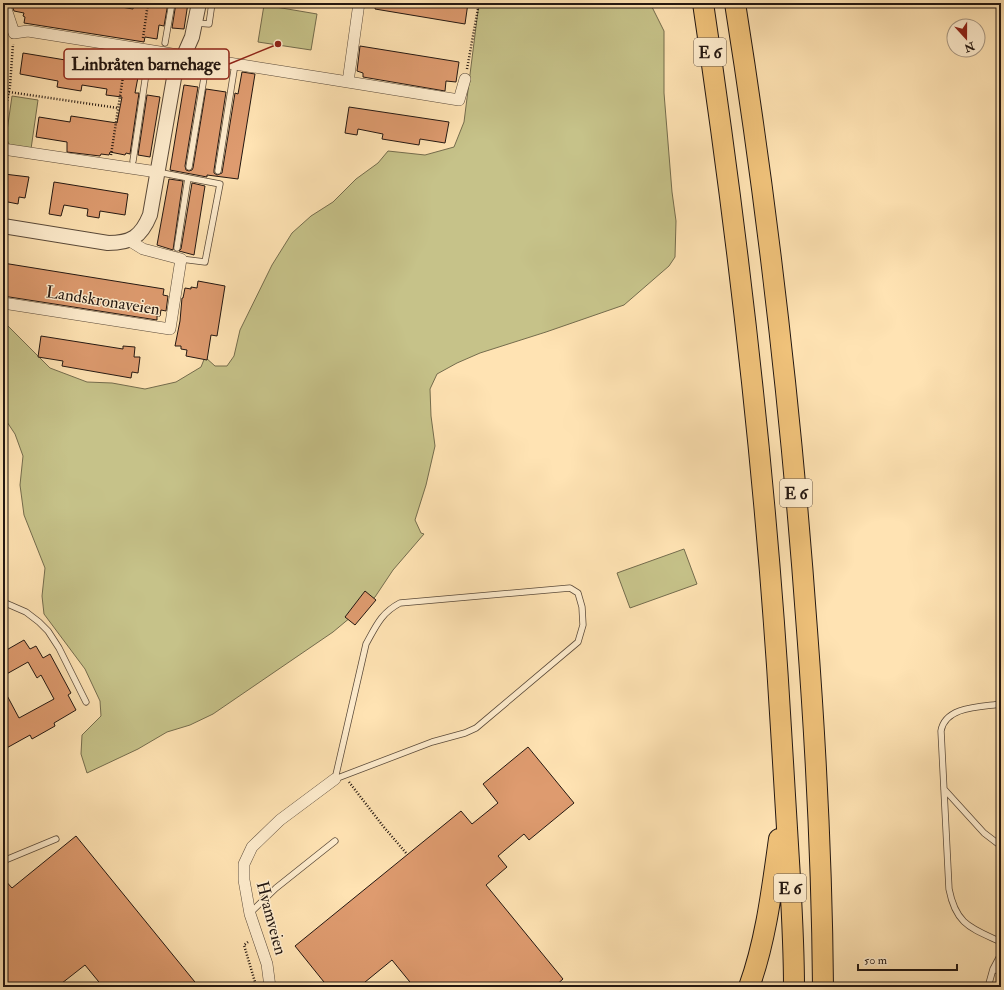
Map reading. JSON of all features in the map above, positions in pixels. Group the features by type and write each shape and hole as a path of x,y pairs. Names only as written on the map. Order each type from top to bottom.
{"highway":[{"name":"E 6","path":"703,3 729,180 755,411 769,558 785,790 793,929 794,987"},
{"name":"E 6","path":"735,3 747,80 773,275 790,424 802,554 814,711 823,987"},
{"path":"749,987 759,956 764,933 785,790"}],"street":[{"path":"4,3 14,33 28,31 142,48 181,60 207,60 235,64 459,100 465,79"},
{"path":"3,226 108,243 119,243 130,240 138,235 146,226 150,216 174,78 192,37 199,3"},
{"path":"348,82 359,3"},
{"path":"3,149 157,172"},
{"path":"130,240 143,249 180,259"},
{"name":"Landskronaveien","path":"3,303 170,329 180,259"},
{"name":"Hvamveien","path":"270,987 267,964 250,914 244,880 244,864 252,847 280,820 340,777"}],"lane":[{"path":"165,43 172,3"},
{"path":"196,23 210,24 212,3"},
{"path":"133,161 148,60 181,60"},
{"path":"189,167 207,60"},
{"path":"218,171 235,64"},
{"path":"157,172 220,184 205,262 180,259"},
{"path":"177,248 188,178"},
{"path":"570,588 578,593 582,607 583,625 578,642 476,728 465,733 432,742 340,777 366,644 377,624 389,609 400,604 570,588"},
{"path":"3,602 26,612 48,631 59,648 86,702"},
{"path":"1001,704 963,710 946,719 942,723 941,731 949,889 952,901 963,922 1001,942"},
{"path":"944,789 984,833 1001,846"},
{"path":"3,861 56,839"},
{"path":"250,914 276,888 335,841"},
{"path":"988,987 993,969 1001,954"},
{"path":"993,969 1001,972"}],"path":[{"path":"142,48 148,3"},
{"path":"465,79 479,3"},
{"path":"3,115 9,92 14,33"},
{"path":"110,165 128,46"},
{"path":"9,92 118,108"},
{"path":"340,777 406,853"},
{"path":"255,987 255,982 244,945 257,934"}],"shaded area":[{"path":"479,3 650,3 664,31 664,93 672,192 676,221 675,257 669,266 624,305 480,353 437,374 430,389 431,416 435,446 426,485 415,520 421,533 424,534 393,570 375,597 333,632 213,714 190,725 167,732 138,749 87,773 81,754 82,735 101,716 100,701 85,669 44,614 42,596 45,568 24,515 20,485 23,456 15,434 3,416 3,327 8,326 50,368 87,382 112,383 145,389 176,382 201,367 205,357 215,366 227,366 234,356 240,330 272,265 292,233 311,216 333,202 356,179 378,163 388,151 425,155 454,147 464,122"},
{"path":"264,5 317,14 311,50 258,42"},
{"path":"12,96 38,100 31,149 10,146 6,138"},
{"path":"684,549 697,584 630,608 617,573"}],"building":[{"path":"11,3 98,3 133,9 134,3 149,5 149,3 168,3 164,26 159,25 157,39 145,37 144,42 24,23 24,13 14,11"},
{"path":"176,3 188,3 184,29 172,28"},
{"path":"376,3 468,3 465,24 375,9"},
{"path":"360,46 459,62 456,82 446,81 445,91 363,77 363,73 357,71"},
{"path":"23,53 126,70 128,54 142,56 135,93 139,93 130,154 126,153 125,155 110,152 109,155 101,154 100,156 67,152 67,142 36,137 39,117 70,122 71,116 117,123 122,97 106,95 107,89 82,85 81,91 57,87 58,81 20,74"},
{"path":"242,72 255,74 238,179 207,175 207,177 170,170 184,85 198,87 185,166 186,170 189,171 193,168 206,89 226,92 214,170 214,173 217,175 222,173 235,93 238,94"},
{"path":"147,95 160,97 150,157 138,155"},
{"path":"349,107 449,122 445,143 420,139 419,145 382,139 383,134 358,129 357,135 345,133"},
{"path":"4,174 29,177 25,198 19,197 18,204 3,201"},
{"path":"169,179 183,181 173,250 157,245"},
{"path":"54,182 128,194 125,215 100,211 99,218 87,216 88,209 64,205 61,216 49,214"},
{"path":"192,183 205,186 194,255 179,251 181,249"},
{"path":"3,263 164,289 163,295 168,296 166,311 161,310 160,316 157,316 157,320 3,296"},
{"path":"198,281 225,286 217,336 211,335 207,360 186,356 187,350 181,349 181,346 175,346 180,321 182,298 185,288 197,288"},
{"path":"41,336 123,349 123,346 135,347 134,357 140,357 138,373 132,372 131,378 62,366 63,361 38,357"},
{"path":"365,591 376,600 355,625 345,617"},
{"path":"24,640 30,649 36,646 43,658 50,654 71,693 68,695 76,710 54,723 55,726 32,739 30,735 3,750 3,688 19,718 54,699 41,675 37,678 28,662 3,676 3,652"},
{"path":"528,747 574,803 529,840 524,834 498,856 507,867 486,885 563,979 554,987 414,987 392,960 359,987 328,987 295,946 461,811 472,824 498,803 483,784"},
{"path":"76,836 199,987 103,987 85,965 57,987 3,987 3,878 12,888"}],"place":[{"name":"Linbråten barnehage","path":"278,44"}]}
